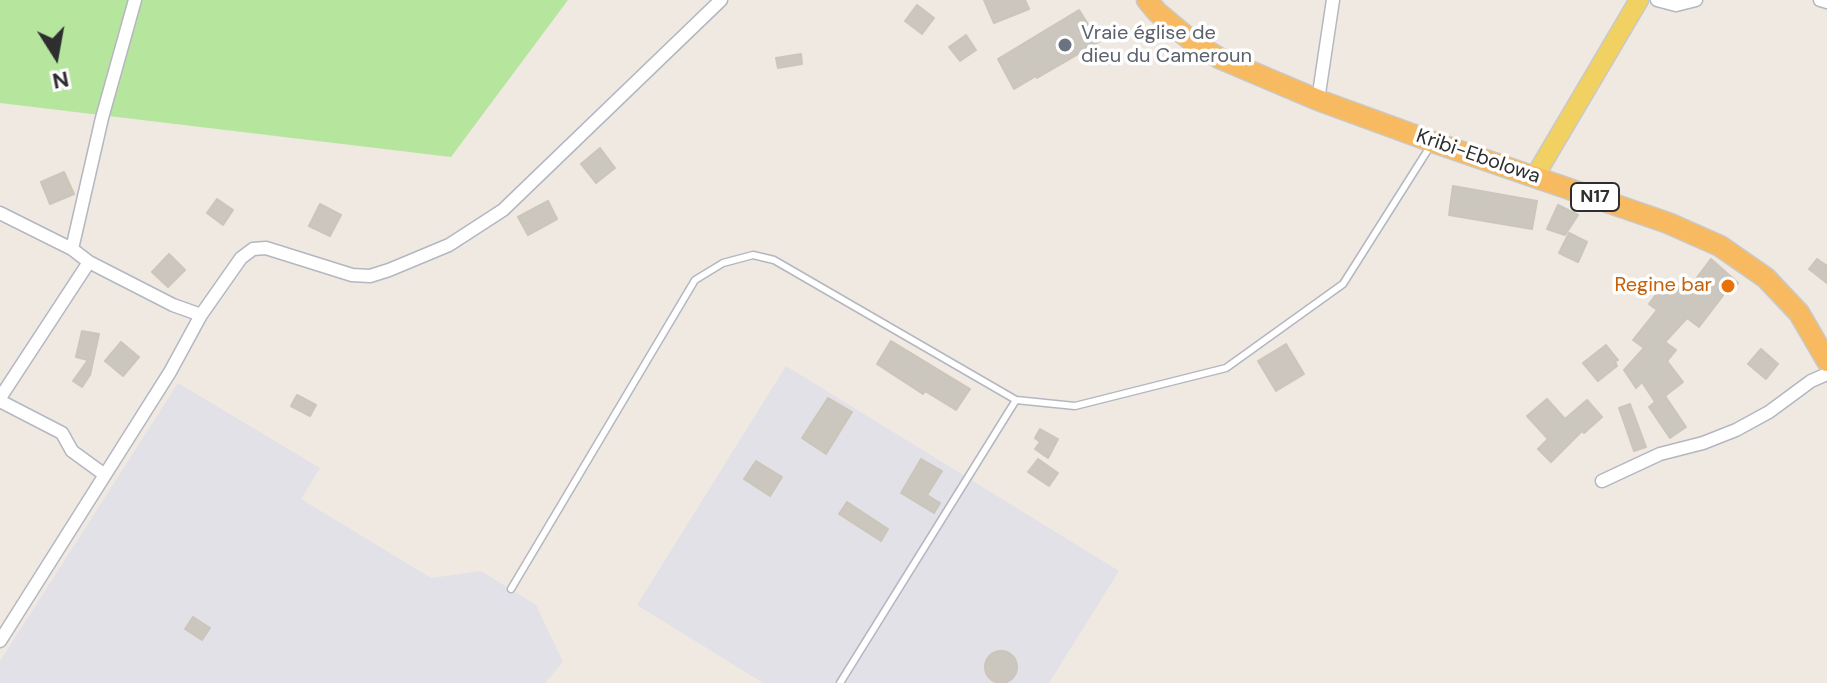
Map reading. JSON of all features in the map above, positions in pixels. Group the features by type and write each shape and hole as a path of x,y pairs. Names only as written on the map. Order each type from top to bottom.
{"highway":[{"name":"Kribi-Ebolowa","path":"1147,0 1193,42 1219,58 1318,100 1668,223 1720,246 1766,278 1799,313 1827,361"}],"main road":[{"path":"1535,176 1639,0"}],"street":[{"path":"72,249 102,118 135,0"},
{"path":"1,638 170,372 201,315 241,258 253,249 266,248 352,275 370,276 449,245 503,210 721,0"},
{"path":"1318,100 1333,0"},
{"path":"1657,0 1676,5 1696,0"},
{"path":"1820,0 1827,2"},
{"path":"0,213 173,305 201,315"},
{"path":"89,262 0,400 62,433 72,451 105,475"},
{"path":"1602,481 1660,454 1703,443 1736,430 1769,412 1811,381 1827,374"}],"lane":[{"path":"511,589 695,280 723,263 753,255 774,260 1016,400 1075,406 1226,368 1343,284 1433,142"},
{"path":"840,683 1016,400"}],"shaded area":[{"path":"786,366 1119,571 1049,683 763,683 637,605"},
{"path":"178,383 320,468 301,499 431,578 481,571 536,605 563,662 545,683 0,683 0,661"}],"green space":[{"path":"0,0 568,0 451,157 0,103"}],"building":[{"path":"984,0 1025,0 1029,9 994,23"},
{"path":"917,5 934,18 922,34 905,21"},
{"path":"1079,10 1099,42 1014,89 998,59"},
{"path":"966,35 976,50 960,61 949,47"},
{"path":"801,54 802,64 778,68 776,58"},
{"path":"600,148 615,168 596,183 581,164"},
{"path":"64,172 74,194 50,204 41,182"},
{"path":"1453,186 1537,201 1532,229 1449,215"},
{"path":"217,199 233,210 223,225 207,213"},
{"path":"548,201 557,219 528,235 518,217"},
{"path":"320,204 341,215 330,236 309,226"},
{"path":"1558,205 1578,215 1565,235 1547,229"},
{"path":"1569,233 1587,242 1578,262 1559,253"},
{"path":"169,254 185,270 168,287 152,272"},
{"path":"1711,259 1738,283 1728,295 1725,293 1699,327 1687,318 1665,342 1676,350 1667,361 1683,382 1665,396 1686,427 1670,438 1649,407 1655,402 1642,382 1636,388 1624,370 1644,348 1633,340 1657,310 1649,304 1668,278 1686,292"},
{"path":"1817,259 1827,266 1827,283 1809,269"},
{"path":"82,331 99,334 90,375 82,387 73,381 88,360 76,357"},
{"path":"891,341 970,389 956,410 925,391 923,394 877,364"},
{"path":"121,342 139,357 123,376 105,361"},
{"path":"1286,344 1304,374 1276,391 1258,361"},
{"path":"1606,345 1618,360 1615,361 1617,366 1598,381 1583,363"},
{"path":"1761,349 1778,364 1766,379 1748,364"},
{"path":"297,395 316,405 310,416 291,406"},
{"path":"828,398 852,412 826,454 802,438"},
{"path":"1547,399 1565,419 1587,400 1602,417 1584,433 1582,431 1551,462 1538,449 1548,439 1527,416"},
{"path":"1630,404 1646,447 1634,451 1619,408"},
{"path":"1040,429 1058,439 1048,458 1035,449 1040,442 1035,438"},
{"path":"921,459 942,471 927,495 940,503 934,513 901,493"},
{"path":"1038,459 1058,473 1049,486 1028,472"},
{"path":"756,461 782,477 770,496 744,479"},
{"path":"847,502 888,529 881,541 839,514"},
{"path":"193,617 210,628 202,640 185,629"},
{"path":"1001,651 1013,655 1017,667 1013,679 1001,683 989,679 985,667 989,655"}],"place":[{"name":"Vraie église de dieu du Cameroun","path":"1065,45"},
{"name":"Regine bar","path":"1728,286"}]}
